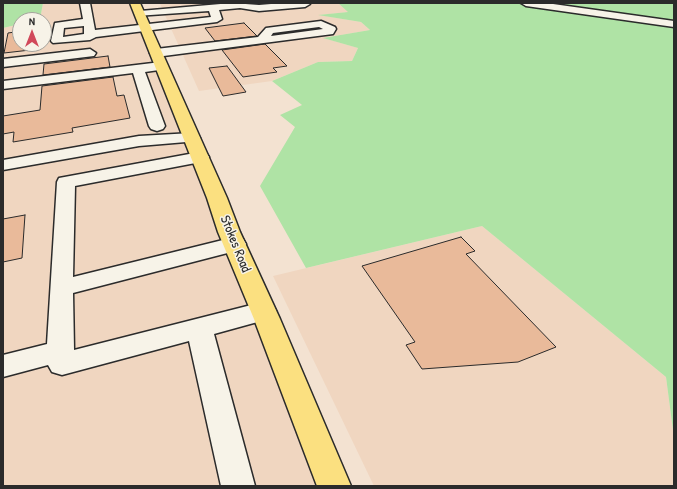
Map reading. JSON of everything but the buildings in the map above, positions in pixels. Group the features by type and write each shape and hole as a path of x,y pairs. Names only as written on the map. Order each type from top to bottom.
{"main road":[{"name":"Stokes Road","path":"140,15 193,140 334,486"}],"street":[{"path":"85,3 90,34"},
{"path":"526,3 674,24"},
{"path":"88,22 59,25 57,41 90,37 90,34 140,15 240,5 259,8 305,4"},
{"path":"140,15 217,19 213,8"},
{"path":"90,53 9,63 5,85 138,68 159,59 266,40 330,32 331,29 321,24 270,30 264,37 266,40"},
{"path":"138,68 156,126"},
{"path":"145,90 170,87"},
{"path":"156,126 193,140"},
{"path":"139,141 156,126"},
{"path":"3,165 139,141 193,140"},
{"path":"193,140 66,182 61,288 60,351 62,364 263,311"},
{"path":"61,288 235,244"},
{"path":"199,328 238,486"},
{"path":"3,368 60,351"}],"shaded area":[{"path":"43,3 135,3 334,486 3,486 3,28 12,26 12,52 52,52 52,12 41,12"},
{"path":"338,3 349,12 320,15 361,22 370,30 324,38 358,48 352,61 318,62 272,81 199,91 160,4"},
{"path":"482,226 666,377 674,438 674,486 374,486 273,276"}],"green space":[{"path":"3,3 43,3 41,12 12,12 12,26 3,28"},
{"path":"338,3 674,3 674,438 666,377 482,226 306,268 260,186 295,127 280,115 302,105 272,81 318,62 352,61 358,48 323,38 370,30 361,22 318,15 348,12"}]}
